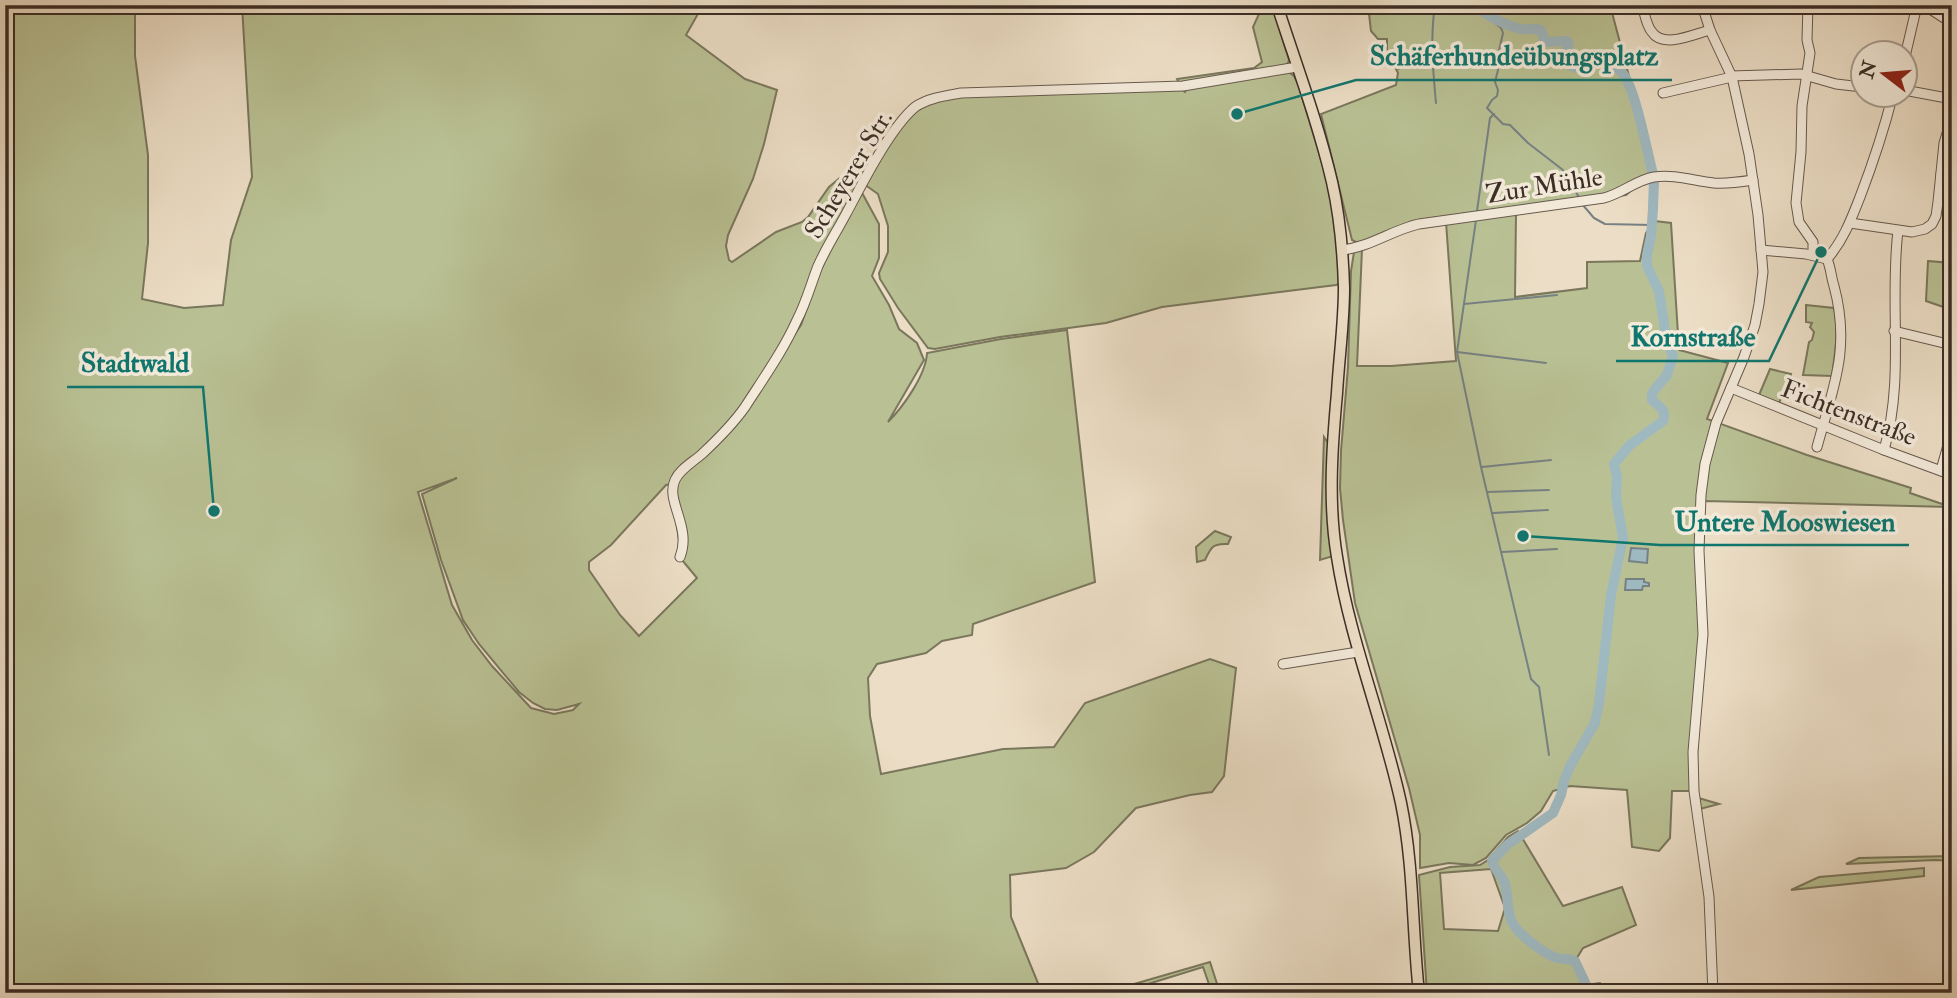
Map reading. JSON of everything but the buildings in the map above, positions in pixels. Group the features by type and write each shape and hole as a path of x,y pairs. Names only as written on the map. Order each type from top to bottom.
{"main road":[{"path":"1277,5 1324,150 1339,217 1343,287 1332,492 1336,556 1358,652 1401,803 1411,873 1419,993"}],"street":[{"path":"1642,5 1650,29 1662,39 1672,40 1710,30"},
{"path":"1702,5 1710,30 1732,76 1749,153 1761,250 1762,284 1757,317 1744,357 1716,423 1704,472 1699,512 1703,634 1693,752 1694,791 1710,897 1713,993"},
{"path":"1808,5 1807,40 1810,53 1796,203 1800,222 1813,242 1813,255"},
{"path":"1910,38 1917,5"},
{"path":"1924,5 1952,23"},
{"name":"Scheyerer Str.","path":"680,557 684,547 684,535 673,496 673,483 679,473 720,437 742,411 788,338 819,265 862,184 901,122 918,105 927,100 961,93 1183,86 1297,67"},
{"path":"1663,93 1732,76 1795,73 1848,86"},
{"path":"1918,92 1952,99"},
{"path":"1827,259 1850,223 1876,157 1889,108"},
{"path":"1850,223 1920,231 1932,224 1937,211 1944,143 1952,117"},
{"path":"1941,174 1952,178"},
{"name":"Zur Mühle","path":"1342,250 1362,247 1411,226 1576,203 1621,193 1648,178 1660,176 1723,183 1753,180"},
{"path":"1884,450 1894,395 1895,263 1898,230"},
{"path":"1761,250 1827,259"},
{"path":"1817,447 1834,392 1841,349 1840,315 1827,259"},
{"path":"1894,331 1952,345"},
{"name":"Fichtenstraße","path":"1731,388 1952,475"},
{"path":"1941,470 1952,431"},
{"path":"1283,664 1358,652"}],"green space":[{"path":"5,5 135,5 135,56 148,155 148,243 142,299 184,308 223,305 231,240 252,177 242,5 703,5 686,35 745,79 777,90 753,179 728,235 726,246 729,260 732,262 776,232 802,222 829,187 841,177 866,171 824,248 799,318 759,385 801,325 821,269 861,191 879,224 879,258 872,276 899,329 917,343 924,360 888,422 918,381 927,353 1067,330 1095,582 973,624 972,635 942,641 926,653 877,664 868,678 870,716 881,774 1003,749 1054,747 1085,703 1210,659 1236,668 1224,776 1212,792 1136,808 1094,852 1066,868 1010,875 1011,917 1042,993 5,993","holes":["457,478 422,494 441,560 463,620 479,644 519,692 545,709 557,710 579,704 573,710 554,714 531,708 472,640 452,605 418,492","673,484 682,560 697,578 639,636 620,615 589,570 589,562 611,545 666,485"]},
{"path":"1257,5 1272,5 1288,63 1282,67 1179,83 1177,79 1254,68 1262,62 1253,27 1259,14"},
{"path":"1368,5 1610,5 1655,174 1626,195 1412,221 1372,240 1358,243 1352,240 1321,114 1396,85 1398,73 1387,52 1387,39 1378,39 1371,31"},
{"path":"1287,71 1294,76 1298,84 1329,186 1335,218 1339,284 1162,307 1106,323 935,349 928,348 880,279 879,273 888,252 888,226 878,194 864,184 895,133 921,106 959,96 1180,88 1185,92 1187,88"},
{"path":"1516,214 1515,297 1587,288 1587,262 1640,261 1646,233 1655,221 1671,223 1679,350 1728,363 1707,419 1911,488 1910,493 1951,507 1704,501 1699,551 1703,634 1695,797 1719,804 1696,810 1694,791 1672,791 1670,838 1659,851 1632,847 1627,790 1570,786 1553,791 1541,811 1506,835 1486,858 1473,865 1449,863 1420,868 1420,835 1355,603 1343,520 1341,451 1348,367 1351,271 1354,252 1362,249 1357,366 1456,361 1446,222"},
{"path":"1928,261 1952,263 1952,310 1926,301"},
{"path":"1806,305 1834,308 1836,334 1832,376 1803,375 1809,342 1814,332 1810,327 1812,323 1806,322"},
{"path":"1770,369 1791,374 1779,403 1759,395"},
{"path":"1324,437 1330,446 1333,556 1320,560"},
{"path":"1215,531 1231,537 1228,544 1216,545 1205,560 1197,562 1196,547"},
{"path":"1518,831 1563,906 1622,887 1636,925 1583,948 1575,961 1585,985 1600,983 1603,993 1582,993 1578,987 1558,993 1427,993 1419,875 1450,867 1480,865 1488,860 1508,837","holes":["1491,869 1505,908 1498,931 1444,929 1440,873"]},
{"path":"1952,856 1952,861 1846,864 1859,858"},
{"path":"1924,868 1924,876 1791,890 1819,877"},
{"path":"1210,962 1220,993 1212,993 1203,967 1119,993 1103,993"}],"water":[{"path":"1631,548 1648,549 1647,563 1629,561"},
{"path":"1626,579 1644,579 1649,586 1643,586 1642,590 1625,590"}],"waterway":[{"path":"1435,5 1432,42 1436,103"},
{"path":"1475,5 1511,26 1541,30 1547,42 1567,41 1569,44 1563,57 1564,63 1577,68 1604,62 1623,74 1637,107 1653,174 1653,207"},
{"path":"1493,17 1503,33 1496,64 1497,96 1487,108 1503,124 1510,125 1563,170 1580,199"},
{"path":"1398,69 1432,53"},
{"path":"1477,211 1490,118 1494,114"},
{"path":"1582,204 1594,218 1605,224 1652,225"},
{"path":"1590,993 1575,961 1549,955 1515,927 1509,913 1505,884 1492,861 1507,845 1553,813 1570,766 1595,723 1611,595 1623,538 1614,464 1630,445 1663,421 1663,411 1652,400 1652,394 1667,375 1673,356 1666,337 1659,291 1647,266 1653,209"},
{"path":"1476,220 1457,352 1531,679 1539,687 1549,755"},
{"path":"1464,304 1557,295"},
{"path":"1457,352 1546,363"},
{"path":"1482,467 1551,460"},
{"path":"1487,492 1549,490"},
{"path":"1493,513 1548,510"},
{"path":"1502,552 1557,549"}],"place":[{"name":"Schäferhundeübungsplatz","path":"1237,114"},
{"name":"Kornstraße","path":"1821,252"},
{"name":"Stadtwald","path":"214,511"},
{"name":"Untere Mooswiesen","path":"1523,536"}]}
